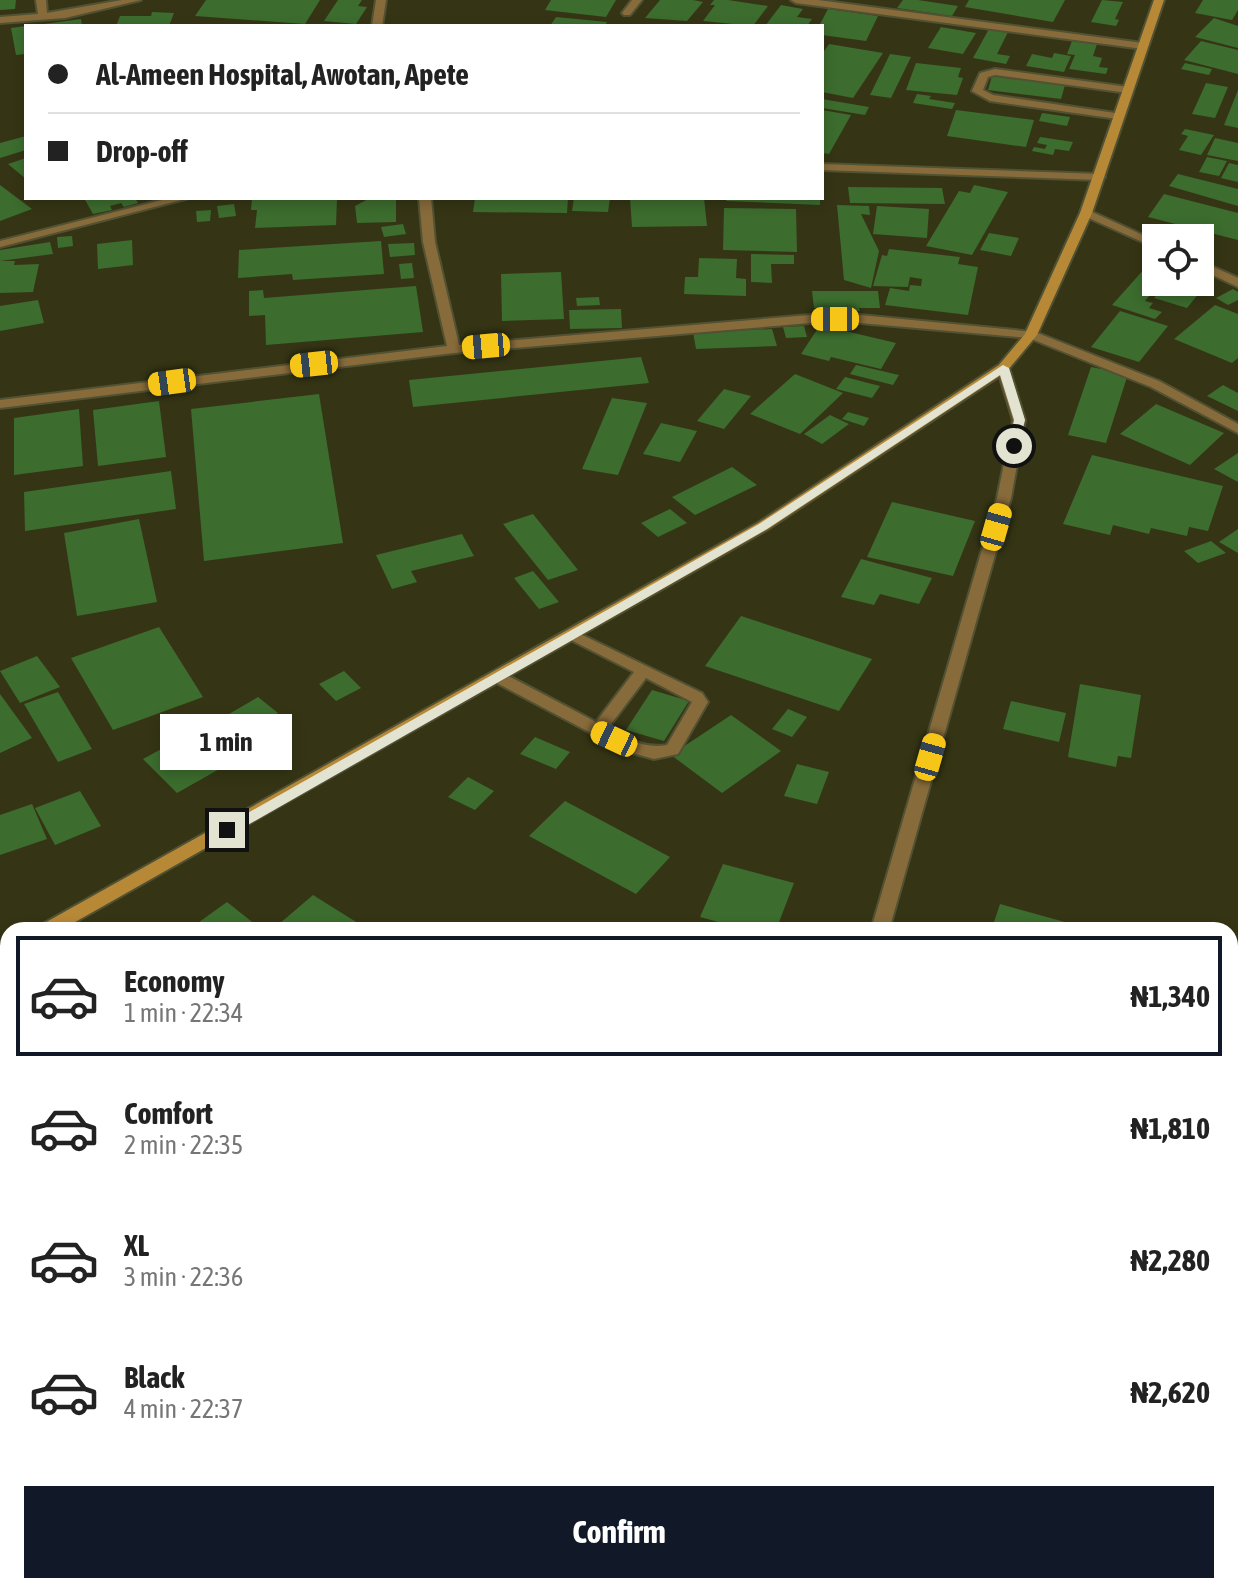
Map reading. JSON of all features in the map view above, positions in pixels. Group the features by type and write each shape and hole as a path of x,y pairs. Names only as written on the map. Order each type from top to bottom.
{"main road":[{"path":"61,922 763,526 1003,368 1031,335 1086,213 1159,0"}],"street":[{"path":"41,0 43,18"},
{"path":"0,20 43,18 136,0"},
{"path":"377,24 381,0"},
{"path":"627,13 637,0"},
{"path":"796,0 1143,46"},
{"path":"1118,116 990,98 977,91 984,75 995,72 1128,90"},
{"path":"1077,110 1087,84"},
{"path":"824,167 1099,177"},
{"path":"0,244 175,200"},
{"path":"425,200 429,242 454,349"},
{"path":"1086,213 1142,239"},
{"path":"1214,272 1238,283"},
{"path":"0,404 454,349 810,319 860,319 1031,335 1155,384 1238,429"},
{"path":"882,922 1004,498 1019,420 1003,368"},
{"path":"498,677 598,731 642,750 654,753 672,750 700,702 691,692 642,672 572,635"},
{"path":"598,731 642,672"}],"building":[{"path":"0,0 16,0 15,9 0,10"},
{"path":"206,0 320,0 305,24 195,16"},
{"path":"338,0 362,0 358,6 367,7 356,24 324,21"},
{"path":"551,0 616,0 606,17 545,10"},
{"path":"660,0 703,2 687,21 645,18"},
{"path":"714,0 728,0 768,6 754,24 733,24 703,21 715,5 710,5"},
{"path":"903,0 958,6 952,16 897,8"},
{"path":"969,0 1065,0 1053,22 965,7"},
{"path":"1102,0 1123,2 1115,19 1119,20 1116,26 1091,22"},
{"path":"1203,0 1238,0 1238,10 1232,20 1195,13"},
{"path":"781,5 803,9 797,17 812,19 808,24 767,24"},
{"path":"828,9 878,16 866,41 824,35 824,24 820,24"},
{"path":"152,12 174,13 170,24 117,24 120,16 151,16"},
{"path":"556,17 607,22 606,24 551,24"},
{"path":"1214,18 1238,26 1238,48 1195,37"},
{"path":"81,19 82,24 44,24"},
{"path":"24,26 24,54 16,55 11,28"},
{"path":"941,27 976,33 963,54 928,48"},
{"path":"990,27 1009,30 997,54 1010,56 1006,64 973,58"},
{"path":"1072,41 1097,44 1093,56 1102,58 1099,67 1108,68 1106,74 1069,69 1075,55 1067,54"},
{"path":"1201,41 1238,50 1238,74 1184,60"},
{"path":"829,44 883,53 853,98 824,92 824,51"},
{"path":"1054,53 1071,56 1064,72 1026,66 1032,54 1052,58"},
{"path":"890,54 911,57 891,98 870,95"},
{"path":"916,63 961,68 958,77 963,78 957,95 906,90"},
{"path":"1185,63 1212,69 1209,75 1181,69"},
{"path":"992,76 1065,85 1061,99 988,90"},
{"path":"1206,83 1228,87 1215,118 1192,114"},
{"path":"1238,90 1238,128 1224,125"},
{"path":"917,94 955,103 952,109 913,103"},
{"path":"824,99 869,107 865,115 824,108"},
{"path":"824,110 851,115 829,154 824,153"},
{"path":"956,110 1034,120 1026,147 947,136"},
{"path":"1042,113 1070,117 1067,126 1039,121"},
{"path":"1185,129 1214,135 1201,155 1179,150 1188,136 1181,134"},
{"path":"24,137 24,151 0,158 0,143"},
{"path":"1040,137 1073,142 1069,151 1055,149 1053,155 1032,151 1034,147 1045,149 1047,145 1037,143"},
{"path":"1215,138 1238,143 1238,161 1207,155"},
{"path":"1207,157 1227,161 1219,176 1199,172"},
{"path":"24,159 24,177 8,164"},
{"path":"1229,163 1238,165 1238,182 1221,178"},
{"path":"1178,174 1238,189 1238,206 1169,186"},
{"path":"0,185 32,209 0,221"},
{"path":"974,185 1008,192 972,255 926,246 959,191 970,193"},
{"path":"848,187 942,188 945,204 850,203"},
{"path":"1164,194 1238,213 1238,240 1214,234 1214,224 1175,224 1148,217"},
{"path":"85,200 136,200 138,203 124,207 121,203 110,206 112,210 93,214"},
{"path":"252,200 337,200 336,225 255,228 257,210 251,210"},
{"path":"366,200 396,200 396,222 357,223 355,206"},
{"path":"475,200 568,200 567,213 473,212"},
{"path":"574,200 610,200 608,212 572,211"},
{"path":"630,200 704,200 707,226 632,227"},
{"path":"820,200 820,205 726,201"},
{"path":"234,204 236,216 219,218 217,206"},
{"path":"837,205 869,206 870,215 861,214 879,251 871,288 844,280"},
{"path":"877,206 929,209 927,238 873,234"},
{"path":"724,208 796,209 797,252 723,250"},
{"path":"211,210 210,221 197,222 196,211"},
{"path":"403,224 406,234 384,237 381,227"},
{"path":"989,233 1019,238 1011,256 980,250"},
{"path":"72,236 73,246 58,248 57,237"},
{"path":"132,240 133,265 98,269 97,244"},
{"path":"381,241 384,274 293,280 292,274 238,278 239,250"},
{"path":"50,242 53,254 0,261 0,250"},
{"path":"414,243 415,255 390,257 388,244"},
{"path":"889,249 960,257 958,264 978,267 968,315 885,305 890,288 909,291 910,285 921,286 922,279 910,277 908,287 873,286 882,255 887,256"},
{"path":"751,254 794,255 794,264 771,264 772,283 751,282"},
{"path":"699,258 737,259 736,278 746,279 746,296 684,294 685,277 698,277"},
{"path":"0,261 15,261 14,265 39,264 33,292 0,293"},
{"path":"412,263 414,278 401,279 399,264"},
{"path":"1142,271 1142,296 1149,296 1145,301 1153,303 1149,308 1162,312 1155,319 1112,305"},
{"path":"561,272 564,319 502,321 501,274"},
{"path":"416,286 423,332 266,345 265,315 249,316 249,291 263,290 264,298"},
{"path":"1233,289 1238,292 1238,300 1228,305 1216,298"},
{"path":"812,291 878,291 880,308 859,308 860,311 814,308"},
{"path":"1156,296 1197,296 1187,308 1154,298"},
{"path":"599,297 600,305 577,306 576,298"},
{"path":"38,300 44,323 0,331 0,306"},
{"path":"1215,305 1238,314 1238,358 1232,363 1174,339"},
{"path":"621,309 622,328 570,329 569,310"},
{"path":"1120,311 1168,326 1139,362 1091,347"},
{"path":"820,325 896,343 881,369 831,357 829,361 801,354"},
{"path":"804,326 807,337 786,338 783,327"},
{"path":"772,329 777,346 696,349 693,332"},
{"path":"641,357 649,383 413,407 409,380"},
{"path":"856,365 899,375 893,385 850,374"},
{"path":"1091,367 1128,374 1106,443 1068,435"},
{"path":"795,374 843,393 800,434 750,414"},
{"path":"845,377 880,386 872,398 836,389"},
{"path":"1223,385 1238,393 1238,411 1207,396"},
{"path":"724,389 751,396 724,429 697,421"},
{"path":"319,394 343,543 204,561 191,409"},
{"path":"612,398 647,403 618,475 582,469"},
{"path":"159,401 166,457 98,466 93,410"},
{"path":"1156,404 1224,433 1190,465 1120,434"},
{"path":"79,409 83,466 14,475 14,418"},
{"path":"848,412 869,418 864,426 842,419"},
{"path":"830,415 849,424 822,444 804,434"},
{"path":"661,423 697,431 680,462 643,454"},
{"path":"1238,453 1238,482 1214,469"},
{"path":"1092,455 1223,486 1208,531 1189,527 1187,536 1151,528 1149,534 1113,525 1110,535 1063,524"},
{"path":"732,467 757,485 695,515 672,497"},
{"path":"171,471 176,509 25,531 24,492"},
{"path":"892,502 975,521 953,576 867,557"},
{"path":"670,509 687,523 658,537 641,523"},
{"path":"533,514 578,570 548,580 503,524"},
{"path":"139,519 157,602 77,616 64,533"},
{"path":"1238,529 1238,553 1219,542"},
{"path":"462,534 474,556 411,571 417,582 392,589 376,555"},
{"path":"1211,541 1226,553 1198,563 1184,551"},
{"path":"861,559 932,578 919,604 880,594 874,605 841,597"},
{"path":"533,571 559,602 539,609 514,578"},
{"path":"741,616 872,659 839,711 705,666"},
{"path":"159,627 203,697 113,730 71,658"},
{"path":"37,656 60,687 20,703 0,671"},
{"path":"344,671 361,688 336,701 319,684"},
{"path":"1080,684 1141,695 1131,758 1118,756 1116,767 1068,757"},
{"path":"652,690 689,701 664,741 626,730"},
{"path":"58,692 92,749 58,762 24,704"},
{"path":"0,694 32,738 0,753"},
{"path":"258,697 278,713 225,745 205,728"},
{"path":"1011,701 1066,713 1059,742 1003,729"},
{"path":"788,709 807,717 792,737 772,729"},
{"path":"731,715 781,751 722,793 671,755"},
{"path":"189,734 223,767 177,793 143,759"},
{"path":"535,737 570,752 556,769 520,754"},
{"path":"797,764 829,772 817,804 784,796"},
{"path":"468,777 494,791 475,810 448,797"},
{"path":"80,791 101,826 55,845 35,808"},
{"path":"565,801 670,857 636,894 529,836"},
{"path":"32,804 47,839 0,855 0,815"},
{"path":"723,864 794,883 779,922 718,922 700,917"},
{"path":"313,895 356,922 281,922"},
{"path":"227,902 252,922 199,922"},
{"path":"1000,904 1065,922 994,922"}],"route":[{"path":"227,830 763,526 1003,368 1019,420 1014,446"}]}
